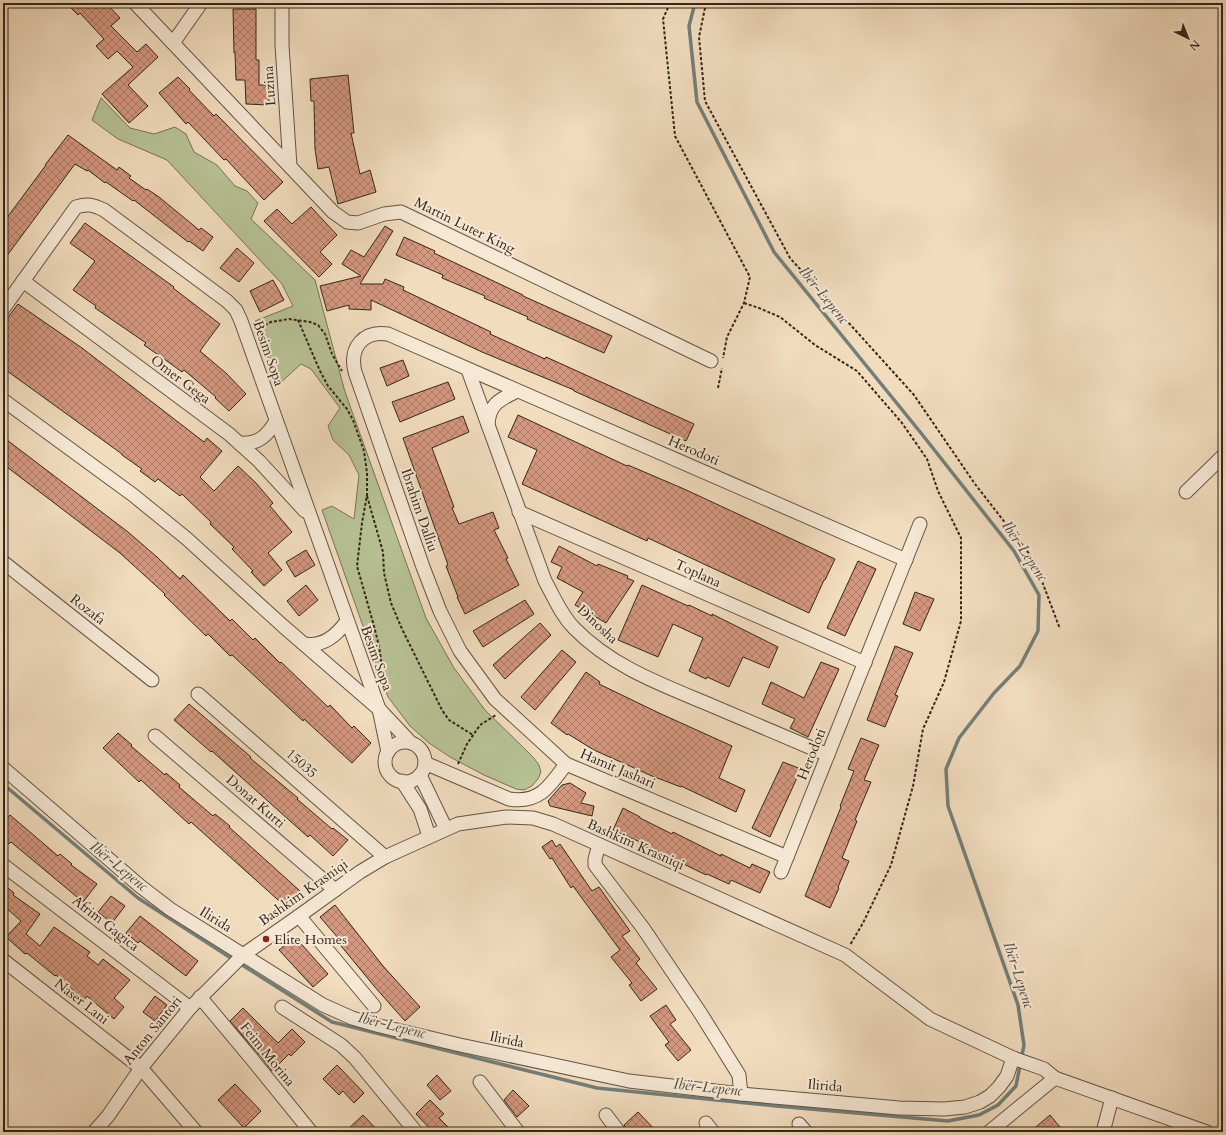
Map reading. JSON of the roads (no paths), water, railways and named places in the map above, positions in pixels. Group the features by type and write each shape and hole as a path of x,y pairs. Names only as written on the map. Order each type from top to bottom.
{"street":[{"name":"Martin Luter King","path":"134,3 333,212 347,222 358,223 384,214 401,212 719,362"},
{"path":"173,44 201,3"},
{"name":"Luzina","path":"282,3 282,45 290,166"},
{"name":"Besim Sopa","path":"3,309 76,207 85,204 104,210 236,310 379,709 388,752 386,764 387,771 391,776 402,782 420,809 429,836"},
{"name":"Omer Gega","path":"23,281 229,434 259,461 309,515"},
{"name":"Ibrahim Dalliu","path":"468,370 388,334 379,333 364,337 355,349 353,365 423,568 440,610 460,651 495,699 566,764"},
{"name":"Herodoti","path":"468,370 906,560"},
{"name":"Dinosha","path":"468,370 545,581 560,609 574,627 594,645 623,667 828,755"},
{"path":"488,425 488,414 492,408 502,399 517,391"},
{"name":"Besim Sopa","path":"3,400 133,495 186,538 379,709 410,742 417,745 422,750 425,756 425,763"},
{"path":"239,444 248,444 257,441 271,429 276,421"},
{"path":"1186,492 1223,456"},
{"name":"Toplana","path":"519,512 865,663"},
{"name":"Herodoti","path":"781,872 920,524"},
{"name":"Rozafa","path":"3,562 152,680"},
{"path":"304,644 313,645 331,638 347,621"},
{"name":"15035","path":"198,694 385,857"},
{"name":"Donat Kurti","path":"155,736 335,890"},
{"path":"388,752 397,744 410,742"},
{"path":"402,782 415,780 424,769 425,763"},
{"name":"Hamit Jashari","path":"425,763 508,799 525,800 533,798 546,789 566,764 787,857"},
{"name":"Ilirida","path":"3,768 140,886 170,909 323,1005 352,1018 460,1045 629,1081 741,1094 900,1108 944,1109 965,1107 985,1099 999,1087 1007,1076 1013,1058"},
{"path":"420,775 446,828"},
{"name":"Bashkim Krasniqi","path":"243,955 360,872 385,857 429,836 458,824 506,817 533,818 553,824 844,955 930,1019 1013,1058"},
{"path":"599,845 595,865 643,928 705,1021 739,1075 741,1094"},
{"name":"Afrim Gagica","path":"3,864 190,1008"},
{"path":"299,916 374,1006"},
{"name":"Anton Santori","path":"94,1132 108,1116 141,1068 190,1008 243,955"},
{"name":"Naser Lani","path":"3,960 141,1068 196,1132"},
{"name":"Feim Morina","path":"200,997 311,1132"},
{"path":"282,1007 341,1045 355,1058 416,1132"},
{"path":"1013,1058 1044,1069 1055,1078 1208,1132"},
{"path":"989,1132 1055,1078"},
{"path":"480,1082 518,1132"},
{"path":"1103,1132 1112,1098"},
{"path":"606,1115 619,1132"}],"waterway":[{"name":"Ibër-Lepenc","path":"239,963 332,1022 597,1088 948,1121 979,1115 998,1105 1016,1086 1024,1045 1018,1005 948,806 946,769 959,738 994,693 1020,666 1038,631 1039,595 1014,551 921,433 774,252 697,102 689,26 695,3"},
{"name":"Ibër-Lepenc","path":"3,784 138,898 234,960"}],"place":[{"name":"Elite Homes","path":"266,939"}]}
